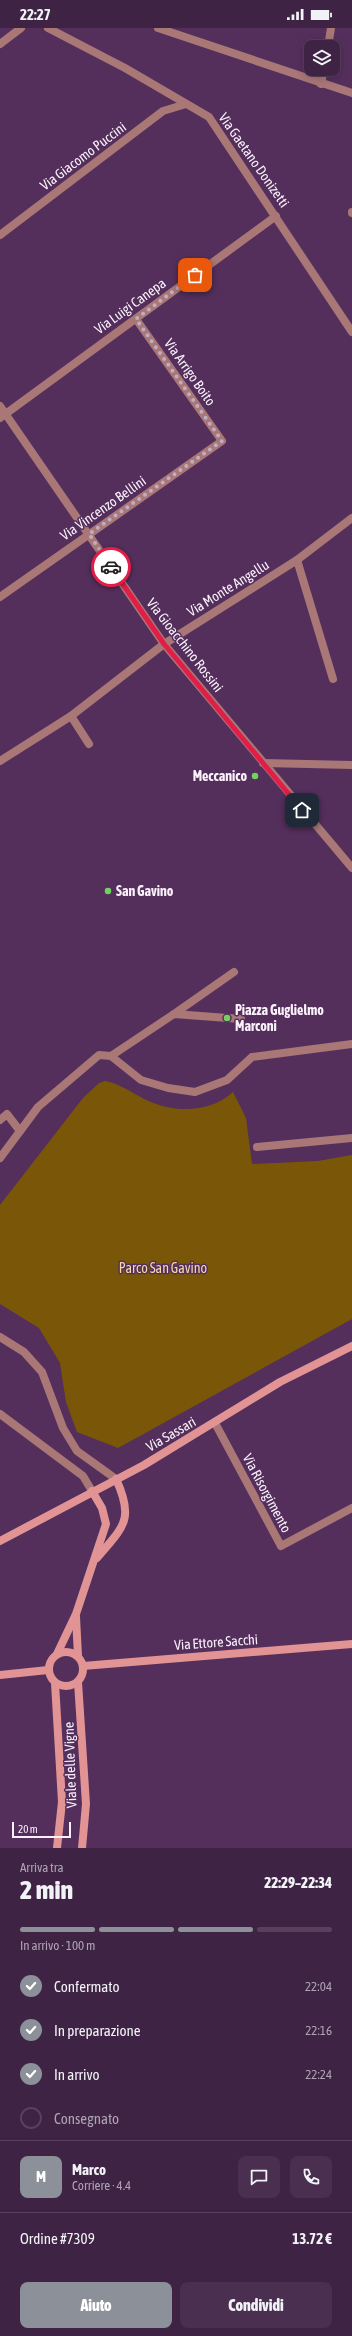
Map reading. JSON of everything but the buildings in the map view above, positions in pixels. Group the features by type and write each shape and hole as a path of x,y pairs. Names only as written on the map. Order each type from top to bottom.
{"street":[{"path":"0,44 21,28"},
{"name":"Via Gaetano Donizetti","path":"48,28 126,68 209,117 352,332"},
{"path":"158,28 352,94"},
{"path":"329,40 331,28"},
{"path":"321,84 323,76"},
{"name":"Via Giacomo Puccini","path":"0,235 163,111 186,104"},
{"name":"Via Luigi Canepa","path":"3,416 276,216"},
{"name":"Via Arrigo Boito","path":"136,319 222,441"},
{"name":"Via Gioacchino Rossini","path":"0,406 3,416 89,534 164,644 352,868"},
{"name":"Via Vincenzo Bellini","path":"0,597 222,441"},
{"name":"Via Monte Angellu","path":"0,761 71,716 164,644 297,560 352,518"},
{"path":"297,560 333,679"},
{"path":"71,716 89,744"},
{"path":"263,763 352,765"},
{"path":"111,1056 234,972"},
{"path":"174,1014 241,1018"},
{"path":"0,1158 38,1107 98,1055 111,1056 141,1080 168,1088 195,1092 227,1080 252,1057 352,1044"},
{"path":"0,1120 7,1114 20,1131"},
{"path":"257,1147 352,1138"},
{"path":"0,1337 24,1352 42,1372 63,1428 77,1451 116,1479 126,1508 124,1527 94,1562"},
{"name":"Via Sassari","path":"0,1541 215,1424 280,1382 352,1346"},
{"path":"0,1414 83,1476 102,1508 106,1524 76,1614 57,1654 51,1660 48,1670 0,1675"},
{"name":"Via Risorgimento","path":"215,1424 281,1546 352,1508"},
{"path":"76,1614 78,1656 83,1666"},
{"name":"Via Ettore Sacchi","path":"83,1666 352,1644"},
{"path":"57,1654 68,1652 78,1656"},
{"name":"Viale delle Vigne","path":"82,1848 86,1804 78,1682 83,1672 83,1666"},
{"name":"Viale delle Vigne","path":"48,1670 51,1679 55,1683 62,1802 57,1848"},
{"path":"55,1683 64,1687 78,1682"}],"green space":[{"name":"Parco San Gavino","path":"105,1081 121,1086 155,1104 178,1109 202,1108 223,1099 233,1092 246,1118 252,1164 318,1161 352,1155 352,1319 118,1448 77,1432 66,1402 60,1363 39,1328 0,1304 0,1205 83,1098 99,1083"}],"way so far":[{"path":"111,567 89,534 222,441 136,319 195,275"}],"place":[{"name":"Meccanico","path":"255,776"},
{"name":"San Gavino","path":"108,891"},
{"name":"Piazza Guglielmo Marconi","path":"227,1018"}],"route":[{"path":"111,567 164,644 302,810"}]}
